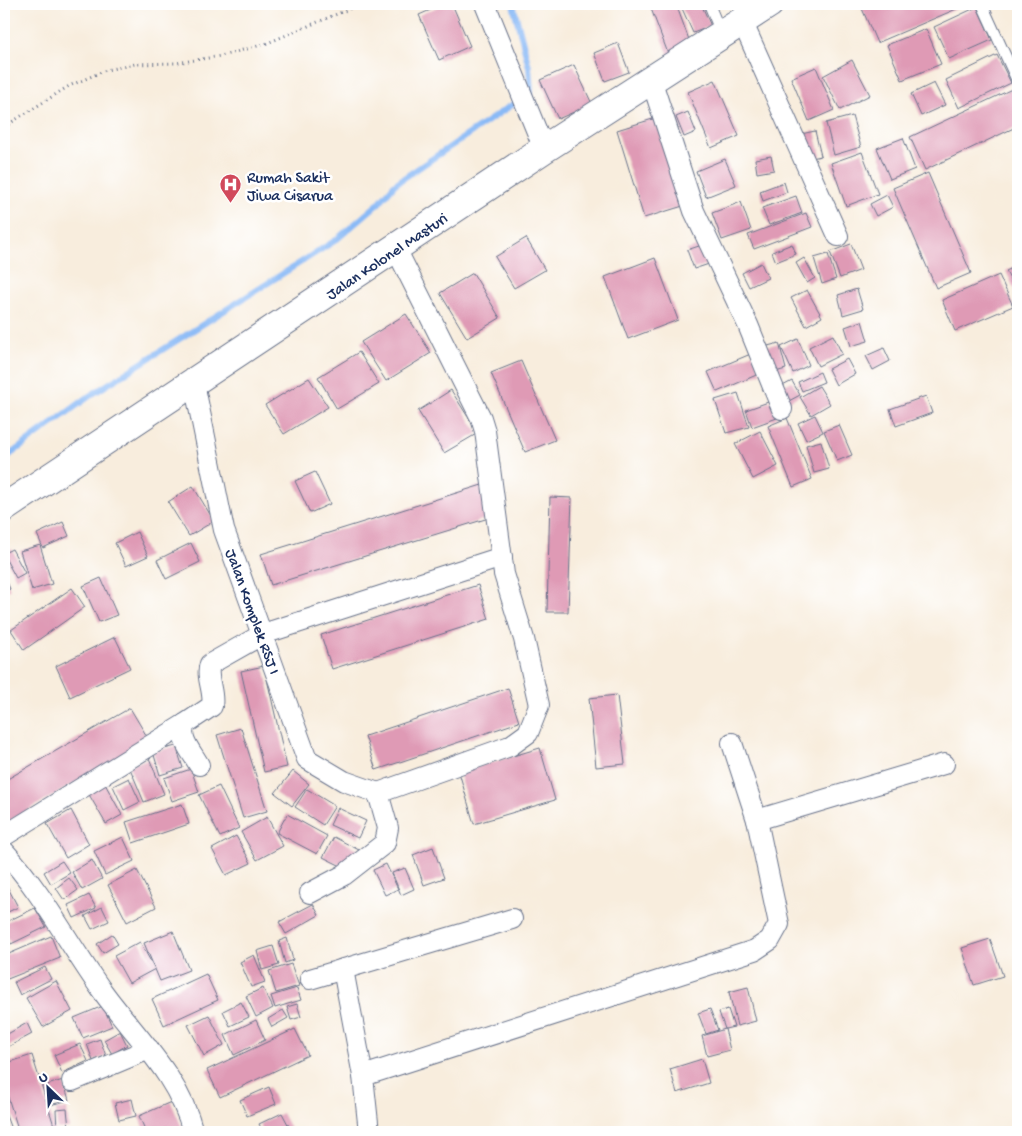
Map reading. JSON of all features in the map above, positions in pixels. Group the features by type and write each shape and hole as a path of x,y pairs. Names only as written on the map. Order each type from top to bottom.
{"main road":[{"name":"Jalan Kolonel Masturi","path":"4,508 651,79 769,4"}],"street":[{"path":"484,4 544,150"},
{"path":"732,27 838,236"},
{"path":"651,79 694,211 748,325 782,409"},
{"path":"310,893 344,875 385,843 388,828 378,793 510,746 528,733 539,705 524,639 504,574 481,418 396,249"},
{"name":"Jalan Komplek RSJ I","path":"194,383 224,530 307,759 344,781 378,793"},
{"path":"4,836 212,706 214,697 208,669 210,664 263,634 502,557"},
{"path":"185,724 182,736 199,765"},
{"path":"363,1076 754,950 770,940 779,924 756,820 732,743"},
{"path":"756,820 944,764"},
{"path":"4,851 46,905 102,991 173,1082 188,1115 193,1132"},
{"path":"310,979 512,919"},
{"path":"343,970 363,1076 369,1132"},
{"path":"72,1081 149,1049"}],"lane":[{"path":"709,4 732,27"},
{"path":"982,4 1018,84"}],"path":[{"path":"4,127 69,86 106,70 135,64 176,63 221,56 265,44 361,4"}],"building":[{"path":"444,4 452,4 470,46 439,60 419,15"},
{"path":"656,4 676,4 692,48 669,56 650,6"},
{"path":"680,4 701,4 711,26 693,33"},
{"path":"860,4 968,4 877,43"},
{"path":"977,7 992,40 949,59 934,27"},
{"path":"926,29 941,64 902,80 887,45"},
{"path":"618,43 629,72 605,81 594,53"},
{"path":"997,55 1011,83 959,108 946,80"},
{"path":"852,60 870,95 840,110 823,76"},
{"path":"574,65 592,104 558,119 540,80"},
{"path":"816,67 834,110 809,121 791,78"},
{"path":"715,80 739,136 711,148 688,92"},
{"path":"934,83 945,105 921,116 911,94"},
{"path":"1012,89 1018,102 1018,126 925,170 910,137"},
{"path":"688,112 696,132 684,137 676,117"},
{"path":"852,116 861,147 834,155 826,123"},
{"path":"656,118 683,206 644,218 617,130"},
{"path":"815,131 821,156 807,159 801,134"},
{"path":"903,138 915,169 890,179 877,148"},
{"path":"862,152 878,194 846,206 831,163"},
{"path":"771,156 774,170 757,173 755,159"},
{"path":"725,159 736,185 706,197 696,171"},
{"path":"928,173 971,273 936,288 893,188"},
{"path":"784,182 787,192 763,201 760,191"},
{"path":"887,195 893,207 876,216 870,204"},
{"path":"796,196 802,213 769,225 762,208"},
{"path":"741,202 751,230 722,240 712,213"},
{"path":"806,213 812,227 754,249 748,235"},
{"path":"526,238 545,270 514,288 495,257"},
{"path":"708,243 715,262 694,269 687,250"},
{"path":"792,244 796,254 776,262 772,252"},
{"path":"851,244 861,270 840,278 830,252"},
{"path":"828,254 836,279 822,284 814,258"},
{"path":"655,258 678,320 628,339 605,277"},
{"path":"804,258 815,278 807,283 796,263"},
{"path":"761,263 768,278 749,287 742,273"},
{"path":"1018,265 1018,297 1006,271"},
{"path":"473,273 500,318 467,338 440,293"},
{"path":"999,275 1013,306 955,331 942,300"},
{"path":"857,289 863,309 843,315 838,295"},
{"path":"807,290 822,317 806,326 791,298"},
{"path":"406,314 431,353 386,381 361,342"},
{"path":"862,321 868,341 851,346 845,327"},
{"path":"833,335 842,354 818,366 809,347"},
{"path":"798,339 809,365 793,373 781,347"},
{"path":"779,343 786,369 772,373 764,347"},
{"path":"884,348 890,361 873,370 866,356"},
{"path":"359,352 379,384 337,409 318,377"},
{"path":"753,353 761,373 717,392 708,372"},
{"path":"847,359 855,374 836,385 828,369"},
{"path":"521,361 555,440 525,452 491,373"},
{"path":"820,372 824,382 802,391 798,382"},
{"path":"309,378 328,407 284,434 265,405"},
{"path":"792,381 800,395 787,402 779,388"},
{"path":"819,386 830,404 811,415 800,397"},
{"path":"451,390 478,433 444,453 418,411"},
{"path":"738,393 749,427 726,433 715,400"},
{"path":"926,396 932,413 896,426 890,409"},
{"path":"771,401 777,418 752,427 746,410"},
{"path":"815,415 823,432 806,440 798,423"},
{"path":"787,418 812,479 793,487 768,426"},
{"path":"839,425 852,455 837,461 824,431"},
{"path":"760,431 778,466 753,479 735,444"},
{"path":"821,441 829,469 814,473 806,445"},
{"path":"315,472 330,504 310,513 295,481"},
{"path":"482,485 492,517 271,585 261,554"},
{"path":"193,486 214,521 189,536 168,502"},
{"path":"550,497 572,498 568,612 547,612"},
{"path":"63,522 69,536 43,548 37,534"},
{"path":"137,532 148,556 126,566 115,543"},
{"path":"191,543 200,562 166,579 157,560"},
{"path":"40,545 52,584 32,590 20,551"},
{"path":"12,549 25,573 16,578 4,556 4,553"},
{"path":"4,575 10,589 4,592"},
{"path":"101,578 117,615 99,622 83,586"},
{"path":"478,585 489,619 332,669 321,635"},
{"path":"72,588 85,607 24,650 11,630"},
{"path":"115,637 130,668 70,697 56,666"},
{"path":"264,666 287,767 264,772 241,671"},
{"path":"508,688 519,722 376,770 365,736"},
{"path":"617,695 625,764 596,767 589,698"},
{"path":"130,708 149,740 6,823 4,781"},
{"path":"241,728 267,811 243,818 217,735"},
{"path":"176,746 183,768 160,775 153,752"},
{"path":"540,748 555,800 474,824 459,772"},
{"path":"149,758 164,794 144,802 129,766"},
{"path":"191,769 199,792 172,801 164,778"},
{"path":"293,771 309,784 292,806 275,793"},
{"path":"129,778 140,802 124,810 113,786"},
{"path":"104,782 122,815 106,824 87,791"},
{"path":"219,786 239,828 220,837 199,795"},
{"path":"307,789 335,806 323,825 295,807"},
{"path":"182,804 189,824 133,843 126,822"},
{"path":"338,808 366,821 358,838 330,825"},
{"path":"71,810 89,844 66,858 47,824"},
{"path":"287,814 327,836 317,854 277,833"},
{"path":"267,817 283,846 257,860 241,832"},
{"path":"236,836 251,863 226,875 212,849"},
{"path":"123,837 134,861 105,875 94,851"},
{"path":"334,837 359,850 349,870 323,857"},
{"path":"433,847 444,878 424,885 413,855"},
{"path":"92,860 102,879 82,890 72,872"},
{"path":"62,861 70,873 51,884 44,872"},
{"path":"386,864 398,889 385,895 373,870"},
{"path":"405,868 414,889 401,895 392,873"},
{"path":"137,870 156,907 127,922 108,885"},
{"path":"69,878 78,890 64,900 56,888"},
{"path":"7,886 18,907 4,914 4,887"},
{"path":"89,895 96,908 74,918 68,905"},
{"path":"313,904 319,915 286,934 279,922"},
{"path":"102,907 109,921 92,929 85,916"},
{"path":"35,908 46,927 11,944 4,930 4,923"},
{"path":"173,931 189,970 160,981 144,943"},
{"path":"112,934 118,944 103,953 97,944"},
{"path":"51,936 60,958 5,980 4,956"},
{"path":"287,938 293,960 285,963 279,941"},
{"path":"990,939 1003,976 974,985 962,948"},
{"path":"140,942 155,969 129,983 114,956"},
{"path":"273,946 279,965 262,970 257,951"},
{"path":"254,955 265,982 251,987 240,962"},
{"path":"291,964 299,986 276,993 269,971"},
{"path":"45,967 51,979 20,995 14,982"},
{"path":"206,974 218,1000 164,1025 152,999"},
{"path":"56,981 72,1011 43,1027 26,998"},
{"path":"748,987 756,1021 737,1026 729,992"},
{"path":"263,988 273,1008 256,1017 246,996"},
{"path":"297,988 301,1000 275,1008 271,996"},
{"path":"241,1002 249,1017 230,1026 223,1011"},
{"path":"297,1004 301,1017 291,1020 287,1007"},
{"path":"103,1006 112,1026 83,1038 74,1018"},
{"path":"710,1009 718,1030 706,1034 698,1013"},
{"path":"728,1009 734,1027 725,1029 719,1012"},
{"path":"283,1010 288,1018 272,1027 268,1019"},
{"path":"209,1015 224,1045 204,1056 188,1025"},
{"path":"256,1020 265,1040 234,1055 225,1035"},
{"path":"27,1023 32,1034 6,1048 4,1036"},
{"path":"295,1029 308,1055 220,1097 207,1070"},
{"path":"725,1029 730,1050 707,1056 702,1036"},
{"path":"120,1031 127,1045 112,1054 104,1040"},
{"path":"100,1039 106,1056 93,1061 87,1044"},
{"path":"80,1044 88,1061 62,1073 54,1055"},
{"path":"32,1055 56,1132 19,1132 4,1085 4,1064"},
{"path":"702,1059 709,1083 677,1093 670,1069"},
{"path":"63,1080 69,1100 50,1105 44,1086"},
{"path":"269,1087 276,1104 247,1116 240,1100"},
{"path":"132,1099 136,1116 119,1120 115,1103"},
{"path":"171,1102 184,1132 146,1132 139,1116"},
{"path":"67,1109 69,1128 57,1129 56,1110"},
{"path":"4,1110 12,1132 4,1132"},
{"path":"282,1113 292,1132 263,1132 259,1124"}],"waterway":[{"path":"4,459 91,395 336,240 379,203 395,184 531,92 529,67 513,4"}],"place":[{"name":"Rumah Sakit Jiwa Cisarua","path":"231,204"}]}
